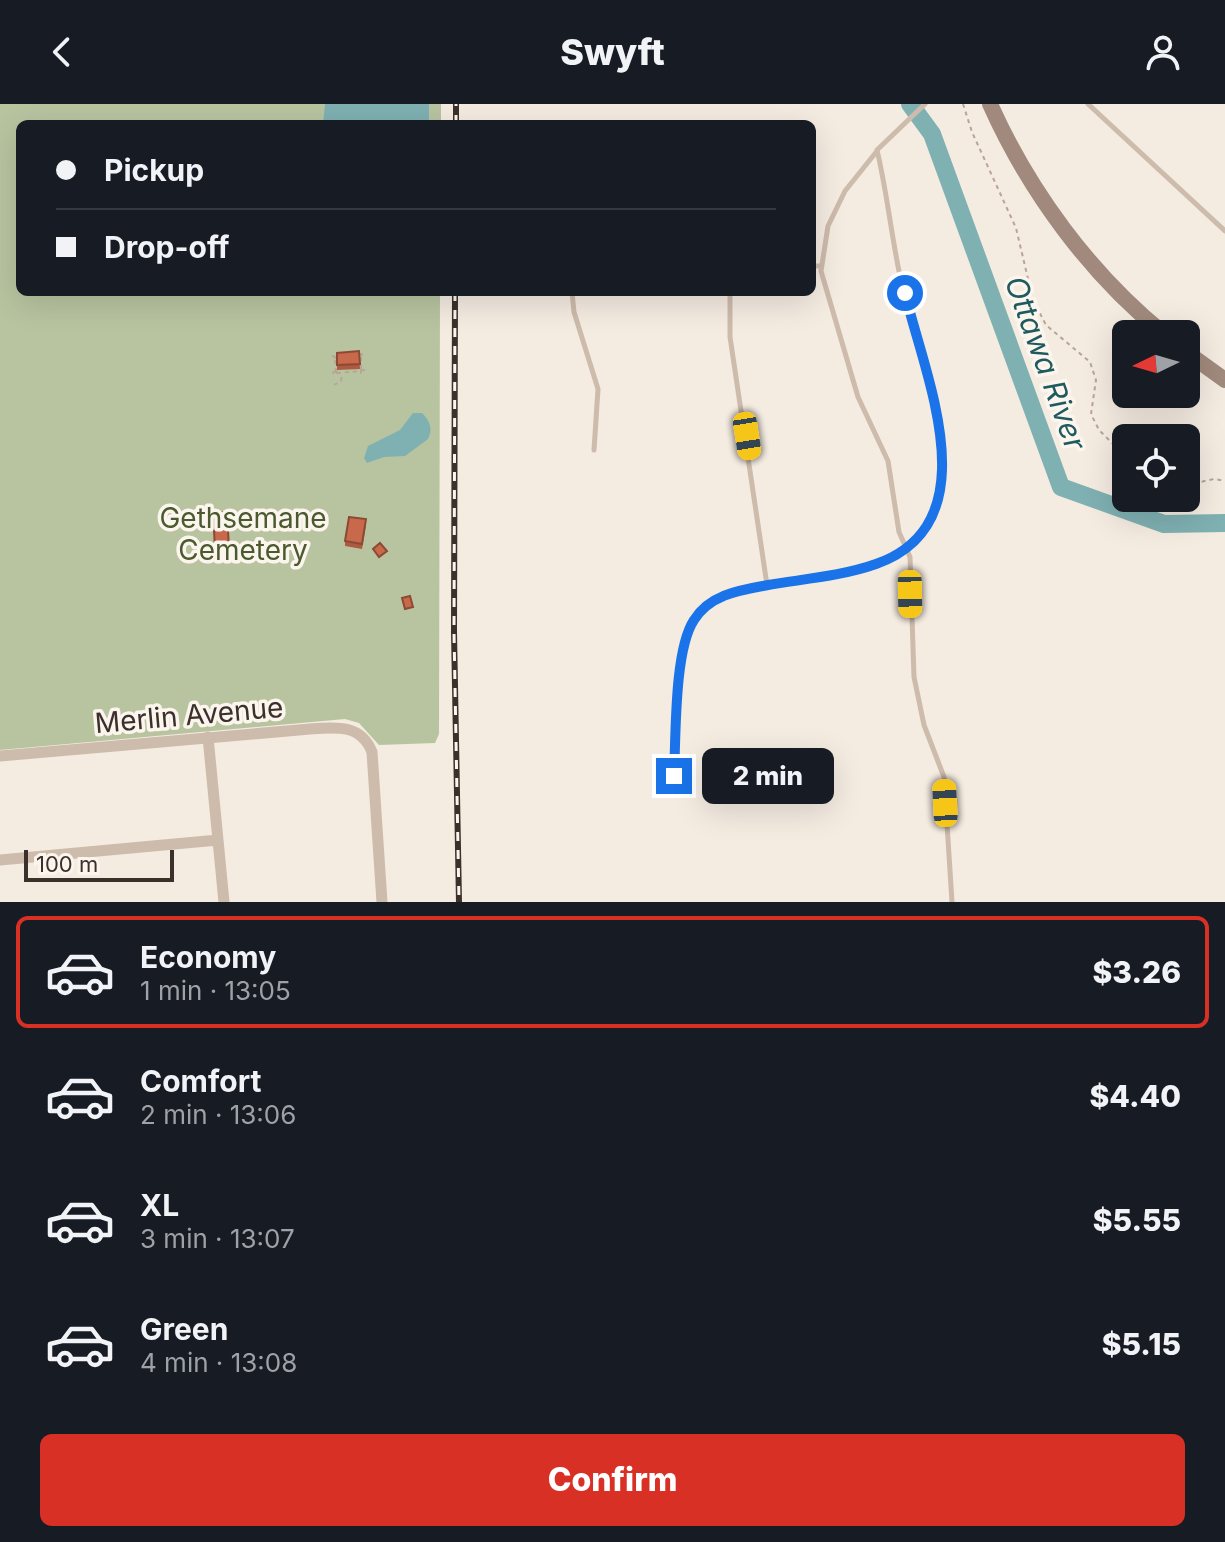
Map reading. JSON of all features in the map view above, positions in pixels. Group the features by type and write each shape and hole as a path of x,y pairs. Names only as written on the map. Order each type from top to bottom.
{"street":[{"path":"991,105 1047,206 1112,286 1149,320"},
{"path":"1200,362 1225,380"},
{"name":"Merlin Avenue","path":"0,756 335,727 364,736 372,752 382,902"},
{"path":"208,737 224,902"},
{"path":"0,860 218,840"}],"lane":[{"path":"925,104 877,150 845,191 828,226 821,266 858,397 888,461 894,508 910,557 912,654 917,698 944,777 952,902"},
{"path":"1088,104 1225,231"},
{"path":"674,776 681,658 693,620 718,597 875,564 905,546 936,512 943,460 931,393 895,252 877,150"},
{"path":"816,266 821,266"},
{"path":"572,296 574,312 598,389 594,450"},
{"path":"730,296 730,337 767,585"}],"path":[{"path":"963,104 972,132 1016,228 1033,300 1046,325 1090,362 1096,380 1091,414 1112,444"},
{"path":"335,360 336,372 361,371 360,356 347,356"},
{"path":"334,385 341,381 342,373"},
{"path":"1200,482 1214,479 1225,481"}],"green space":[{"name":"Gethsemane Cemetery","path":"0,104 441,104 441,120 16,120 16,296 440,296 439,734 435,743 379,745 359,723 345,719 0,750"}],"water":[{"path":"325,104 429,104 429,120 323,120"},
{"path":"413,413 422,413 427,419 430,428 428,439 405,456 384,457 367,463 364,458 368,446 400,430"}],"building":[{"path":"359,351 360,364 337,365 337,353"},
{"path":"213,512 227,512 229,548 215,549"},
{"path":"349,517 366,519 362,544 345,541"},
{"path":"380,543 387,551 379,557 373,549"},
{"path":"410,596 413,607 405,609 402,598"}],"waterway":[{"name":"Ottawa River","path":"910,104 932,134 1061,487 1164,524 1225,523"}],"railway":[{"path":"456,104 456,120"},
{"path":"455,296 454,632 459,902"}],"route":[{"path":"674,776 681,658 693,620 707,605 718,597 752,588 875,564 889,558 916,538 936,512 943,479 941,443 928,378 905,293"}]}
